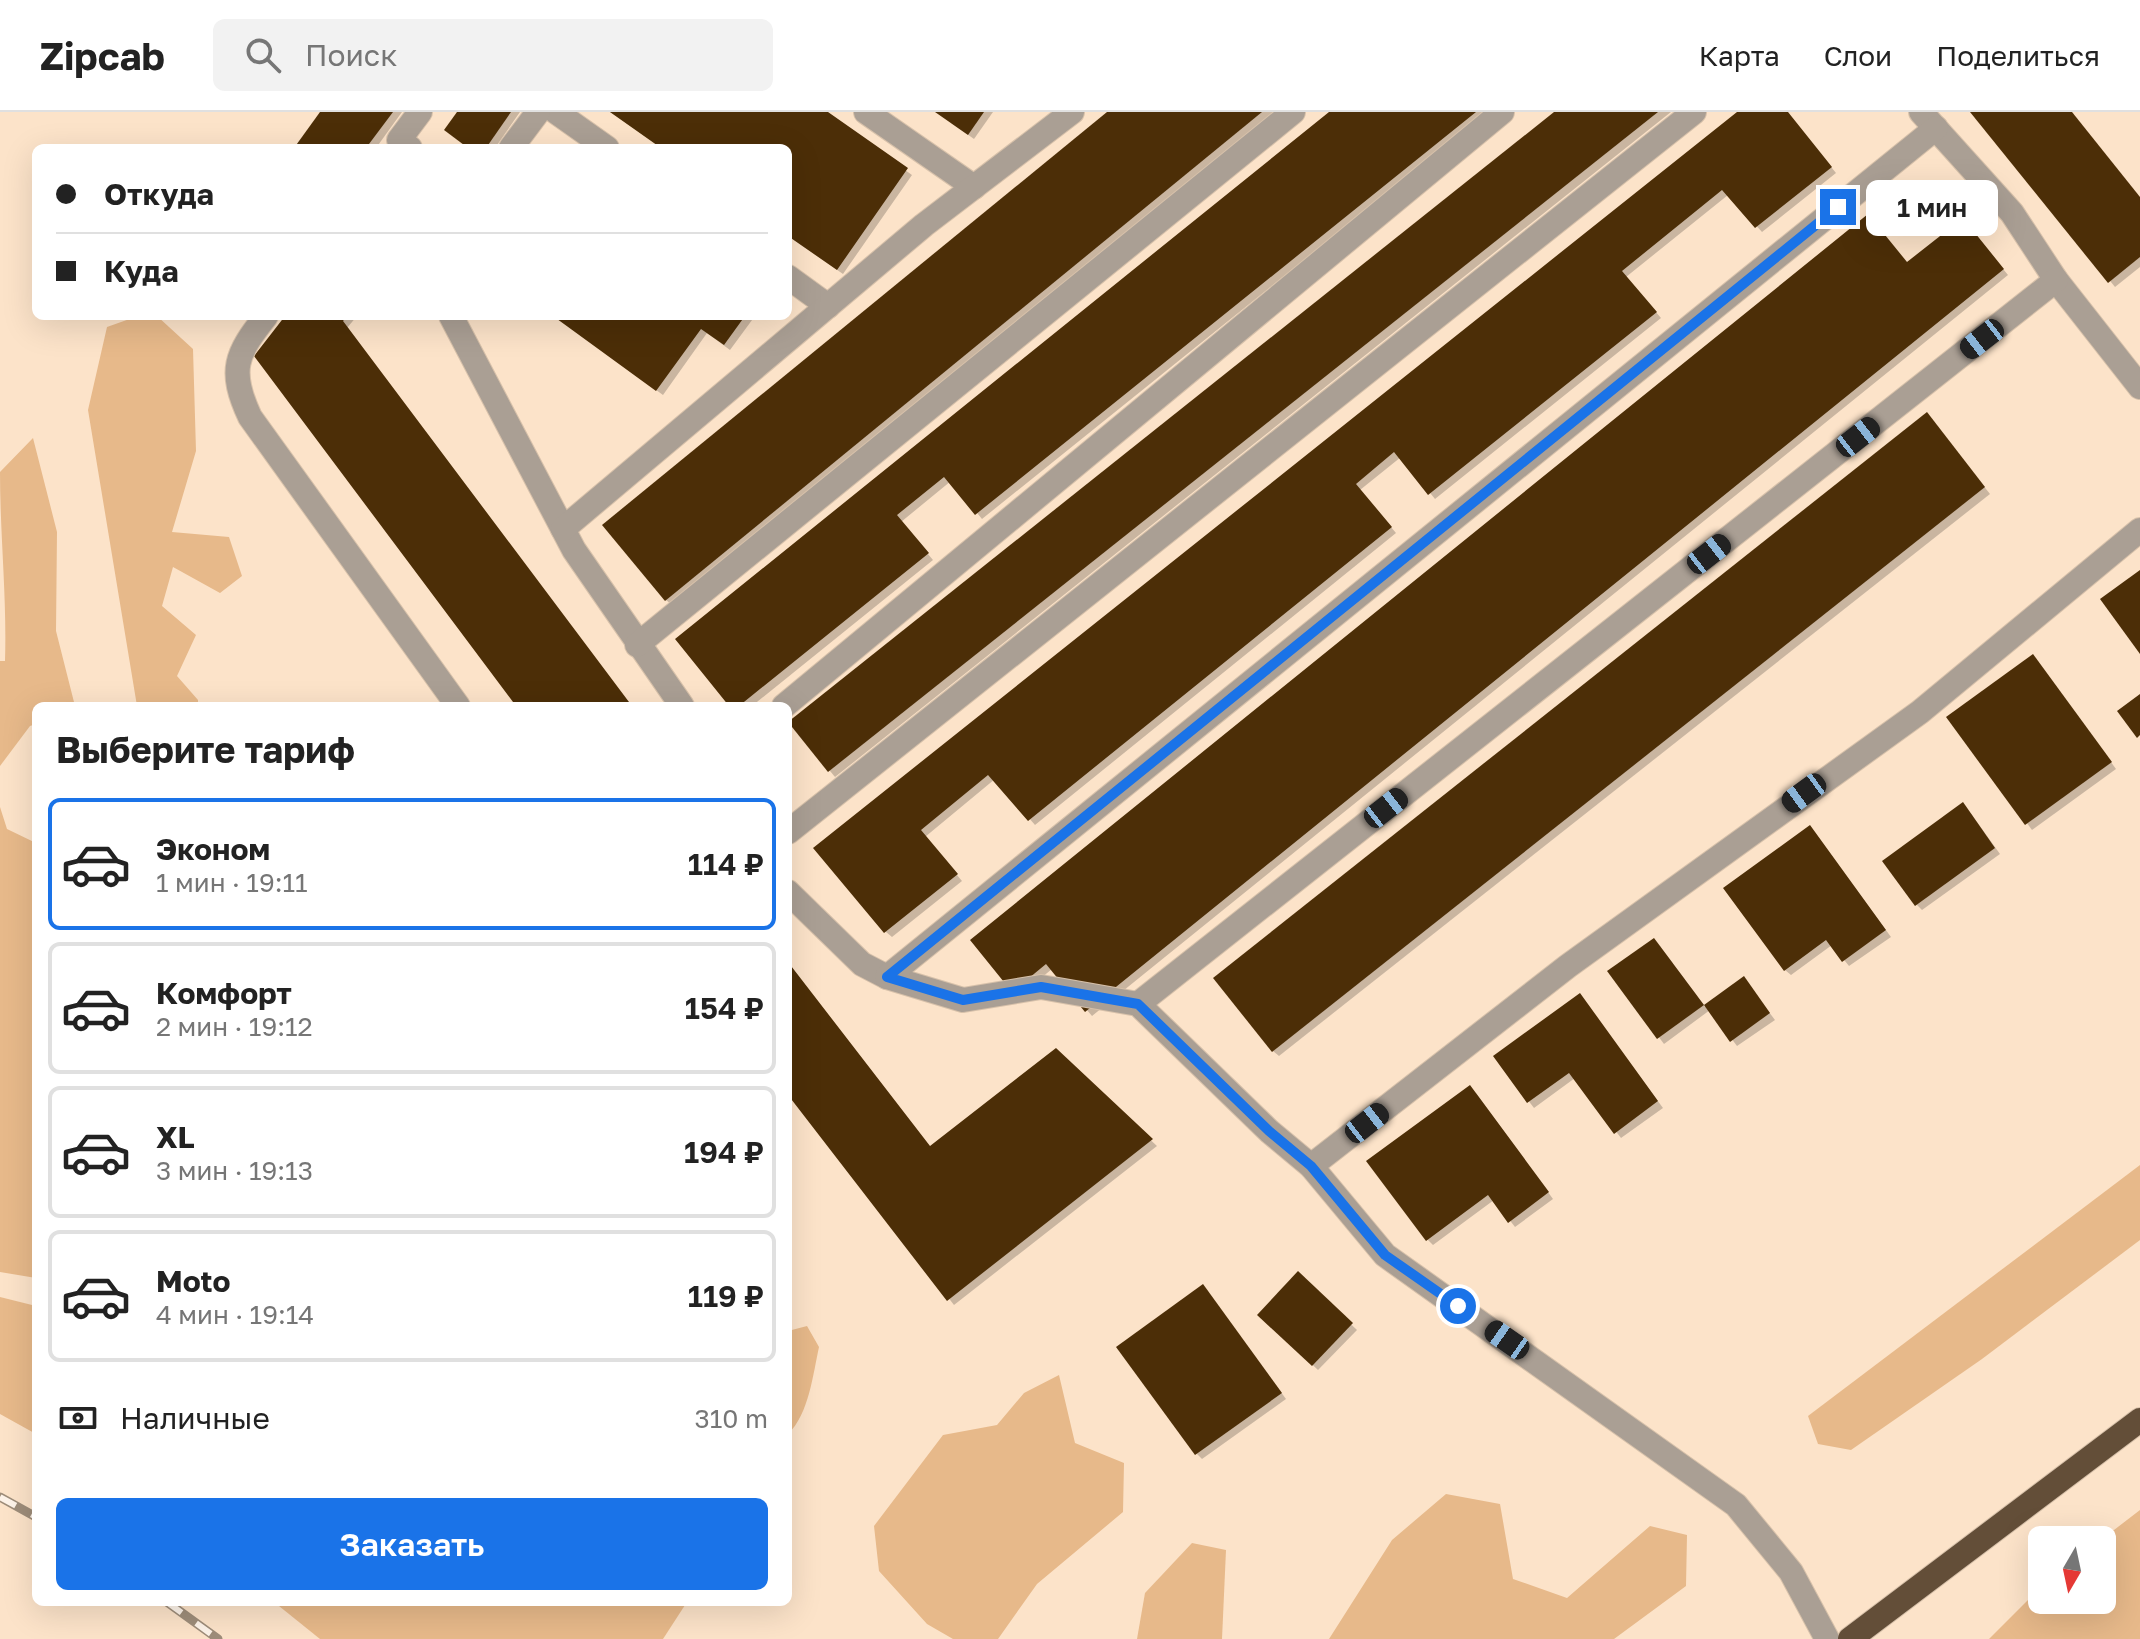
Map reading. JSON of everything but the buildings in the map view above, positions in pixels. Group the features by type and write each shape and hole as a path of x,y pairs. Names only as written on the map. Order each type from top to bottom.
{"highway":[{"path":"1850,1639 2140,1420"}],"lane":[{"path":"402,144 420,112"},
{"path":"514,144 538,112"},
{"path":"556,112 601,144"},
{"path":"866,112 974,187"},
{"path":"563,529 828,306 1072,112"},
{"path":"637,645 1293,112"},
{"path":"789,702 1502,112"},
{"path":"792,829 1694,112"},
{"path":"887,977 1928,120 2012,213 2056,280 2140,387"},
{"path":"792,280 828,306"},
{"path":"1138,1004 2056,280"},
{"path":"263,320 239,350 238,392 250,417 455,702"},
{"path":"453,320 563,529 637,645 679,702"},
{"path":"1311,1166 1568,966 1920,712 2140,530"},
{"path":"792,897 862,964 887,977 963,1000 1041,987 1138,1004 1269,1131 1311,1166 1385,1255 1736,1505 1791,1572 1827,1639"}],"shaded area":[{"path":"127,320 161,320 193,349 196,451 172,532 229,537 242,576 220,593 173,567 162,606 196,635 177,676 198,702 136,702 88,410 107,327"},
{"path":"33,438 57,532 56,631 74,702 32,702 32,725 0,766 0,661 5,661 5,637 0,472"},
{"path":"0,807 7,829 32,841 32,1277 0,1272"},
{"path":"2140,1165 2140,1240 1982,1359 1851,1450 1818,1444 1808,1416"},
{"path":"0,1297 32,1305 32,1432 0,1414"},
{"path":"807,1326 819,1347 805,1405 792,1429 792,1330"},
{"path":"1059,1375 1075,1443 1124,1463 1123,1512 1037,1584 998,1639 953,1639 927,1624 879,1571 874,1526 943,1435 997,1425 1024,1393"},
{"path":"1446,1494 1500,1504 1513,1579 1567,1598 1650,1526 1687,1535 1686,1586 1614,1639 1329,1639 1392,1540"},
{"path":"2140,1510 2140,1639 1989,1639 2028,1600 2028,1614 2116,1614 2116,1528"},
{"path":"1192,1543 1226,1550 1222,1639 1137,1639 1145,1593"},
{"path":"279,1606 684,1606 663,1639 320,1639"}],"railway":[{"path":"0,1497 32,1515"},
{"path":"173,1606 218,1639"}],"route":[{"path":"1458,1306 1385,1255 1311,1166 1269,1131 1138,1004 1041,987 963,1000 887,977 1838,207"}]}
